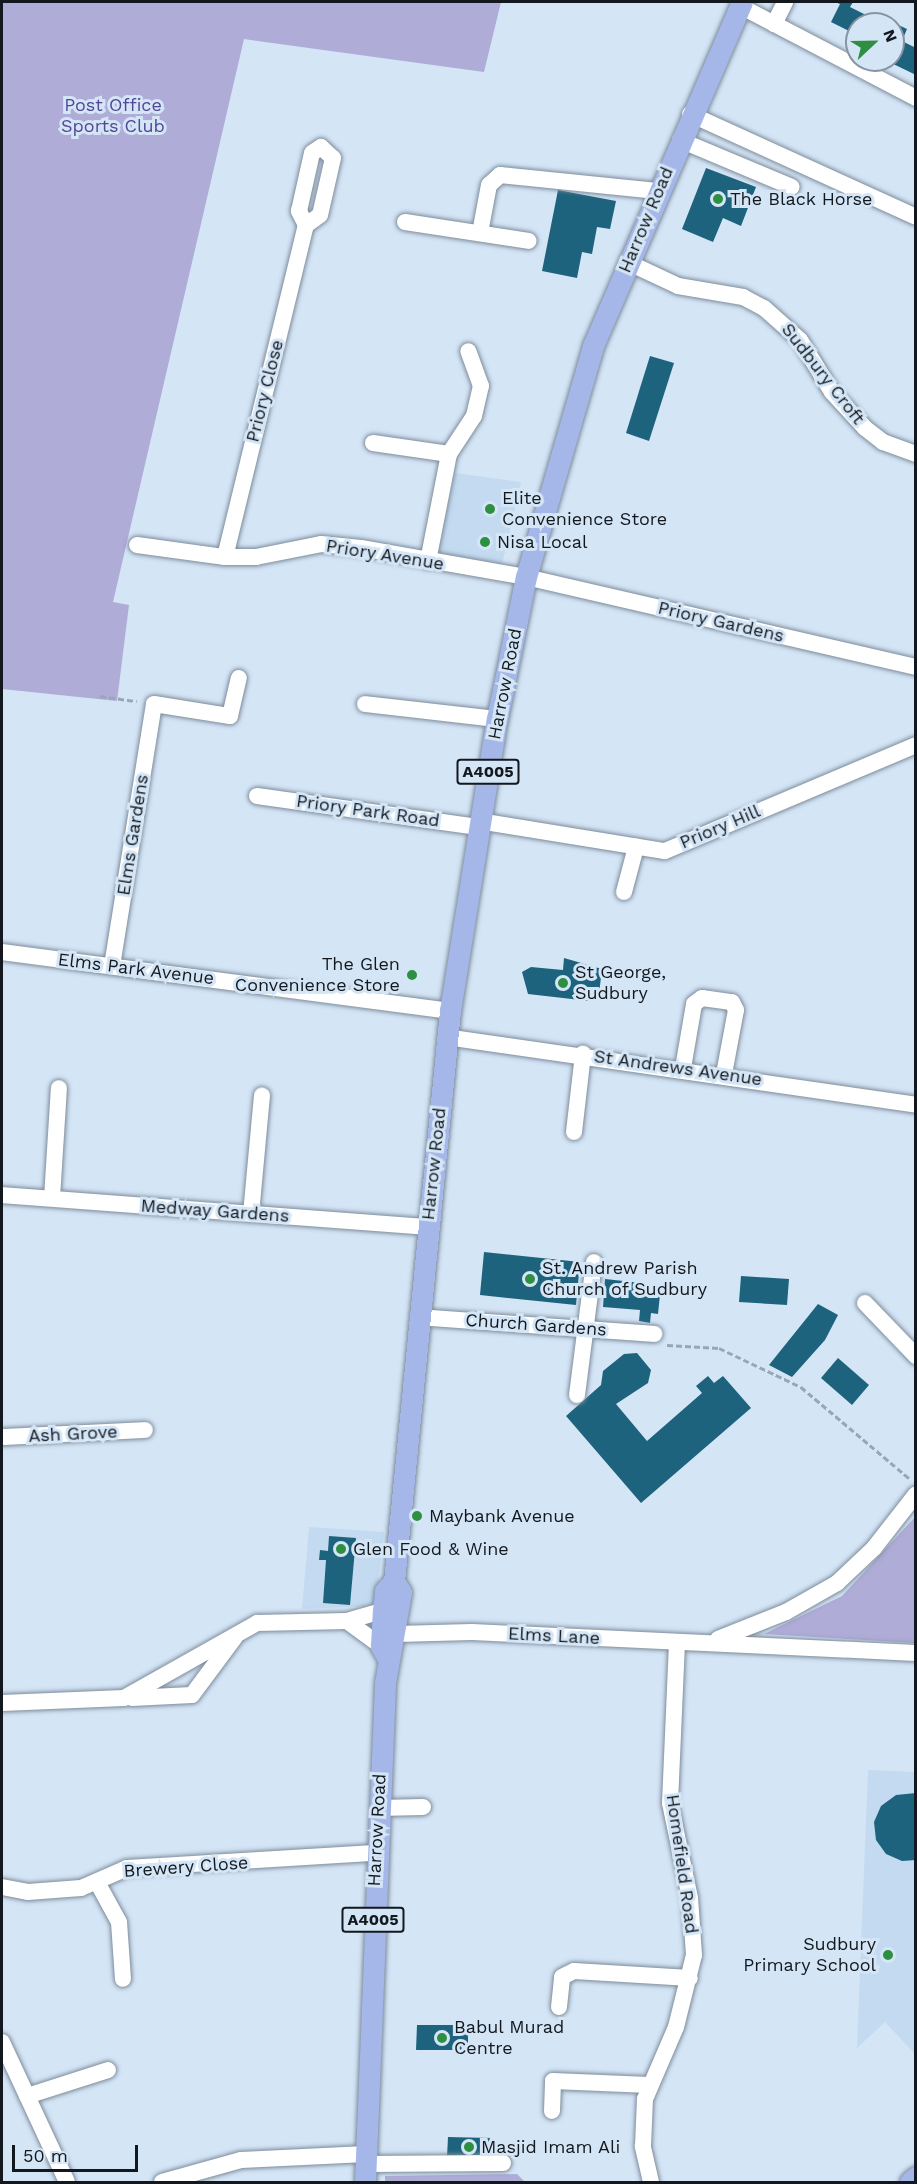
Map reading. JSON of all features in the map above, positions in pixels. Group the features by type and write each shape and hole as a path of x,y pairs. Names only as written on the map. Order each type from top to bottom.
{"main road":[{"name":"Harrow Road","path":"388,1645 382,1611 385,1591 394,1581 418,1317 450,1011 497,719 526,577 594,346 690,114 741,4"},
{"name":"Harrow Road","path":"366,2167 375,1853 388,1645 401,1592 394,1581"},
{"path":"910,2182 915,2177"}],"street":[{"path":"774,24 785,2"},
{"path":"741,4 774,24 915,98"},
{"path":"690,114 915,217"},
{"path":"680,140 792,187"},
{"path":"480,233 489,184 500,175 657,191"},
{"path":"405,222 530,241"},
{"name":"Priory Close","path":"225,557 306,225"},
{"name":"Sudbury Croft","path":"627,262 678,286 743,297 764,308 800,340 857,421 883,442 915,454"},
{"path":"428,561 449,454 474,416 481,386 468,351"},
{"path":"373,443 449,454"},
{"name":"Priory Avenue","path":"137,545 225,557 256,557 321,544 526,577"},
{"name":"Priory Gardens","path":"526,577 915,667"},
{"path":"154,704 230,716 239,678"},
{"name":"Elms Gardens","path":"112,966 154,704"},
{"path":"365,704 497,719"},
{"name":"Priory Hill","path":"479,824 665,851 915,745"},
{"name":"Priory Park Road","path":"257,796 479,824"},
{"path":"624,892 636,847"},
{"name":"Elms Park Avenue","path":"2,952 450,1011"},
{"path":"683,1068 694,1004 702,998 732,1002 736,1010 724,1074"},
{"name":"St Andrews Avenue","path":"447,1037 913,1101"},
{"path":"574,1132 583,1054"},
{"path":"52,1198 59,1088"},
{"path":"251,1214 262,1096"},
{"name":"Medway Gardens","path":"2,1195 428,1227"},
{"path":"577,1395 594,1262"},
{"path":"865,1303 915,1356"},
{"name":"Church Gardens","path":"418,1317 654,1334"},
{"name":"Ash Grove","path":"2,1437 145,1430"},
{"name":"Elms Lane","path":"712,1642 786,1612 837,1583 874,1548 915,1494"},
{"path":"124,1698 241,1629 273,1621 347,1621 382,1611"},
{"path":"347,1621 388,1645"},
{"path":"2,1703 192,1695 241,1629"},
{"name":"Elms Lane","path":"388,1645 472,1632 915,1653"},
{"name":"Homefield Road","path":"651,2182 643,2146 649,2085 676,2027 690,1978 694,1927 670,1803 676,1643"},
{"path":"379,1808 423,1807"},
{"name":"Brewery Close","path":"2,1887 28,1892 98,1882 127,1868 375,1853"},
{"path":"98,1882 119,1922 123,1978"},
{"path":"559,2007 562,1977 574,1971 690,1978"},
{"path":"2,2042 67,2182"},
{"path":"27,2096 108,2070"},
{"path":"552,2111 553,2081 649,2085"},
{"path":"162,2182 241,2160 366,2167 503,2163"}],"path":[{"path":"100,696 154,704"},
{"path":"654,1334 666,1344 719,1348 801,1387 915,1482"}],"shaded area":[{"path":"455,473 521,482 501,569 437,558"},
{"path":"309,1527 384,1532 376,1600 369,1606 302,1609"},
{"name":"Sudbury Primary School","path":"868,1770 915,1772 915,2054 885,2022 857,2048"}],"green space":[{"name":"Post Office Sports Club","path":"2,2 501,2 484,72 244,39 113,602 129,605 117,701 2,689"},
{"path":"915,1517 915,1643 764,1634 842,1596"},
{"path":"517,2174 525,2182 385,2182 385,2176"}],"building":[{"path":"835,2 853,2 850,7 860,12 845,12 845,29 831,22 840,4"},
{"path":"905,42 916,48 916,75 905,70"},
{"path":"706,168 756,187 741,226 723,218 713,242 682,229"},
{"path":"558,190 616,201 610,229 597,227 592,254 582,252 577,278 542,271"},
{"path":"650,356 674,363 649,441 626,433"},
{"name":"St George, Sudbury","path":"564,958 602,969 598,1002 528,994 522,972 531,967 563,970"},
{"name":"St. Andrew Parish Church of Sudbury","path":"484,1252 580,1262 576,1305 480,1295"},
{"path":"741,1276 789,1279 787,1305 739,1302"},
{"path":"605,1279 661,1285 658,1314 651,1313 650,1323 639,1321 640,1310 603,1307"},
{"path":"818,1304 838,1315 825,1340 792,1377 769,1365"},
{"path":"637,1353 651,1370 648,1383 616,1404 647,1441 702,1393 696,1386 708,1376 714,1383 723,1376 751,1408 641,1503 566,1416 601,1385 603,1371 624,1354"},
{"path":"838,1358 869,1385 852,1405 821,1378"},
{"path":"329,1536 356,1538 350,1605 323,1603 326,1560 319,1560 320,1550 328,1551"},
{"path":"916,1793 916,1860 902,1861 886,1854 876,1840 874,1822 881,1806 896,1795"},
{"name":"Babul Murad Centre","path":"417,2025 468,2025 468,2050 416,2050"},
{"name":"Masjid Imam Ali","path":"448,2137 491,2138 491,2158 447,2157"}],"place":[{"name":"The Black Horse","path":"718,199"},
{"name":"Elite Convenience Store","path":"490,509"},
{"name":"Nisa Local","path":"485,542"},
{"name":"The Glen Convenience Store","path":"412,975"},
{"name":"St George, Sudbury","path":"563,983"},
{"name":"St. Andrew Parish Church of Sudbury","path":"530,1279"},
{"name":"Maybank Avenue","path":"417,1516"},
{"name":"Glen Food & Wine","path":"341,1549"},
{"name":"Sudbury Primary School","path":"888,1955"},
{"name":"Babul Murad Centre","path":"442,2038"},
{"name":"Masjid Imam Ali","path":"469,2147"}]}
